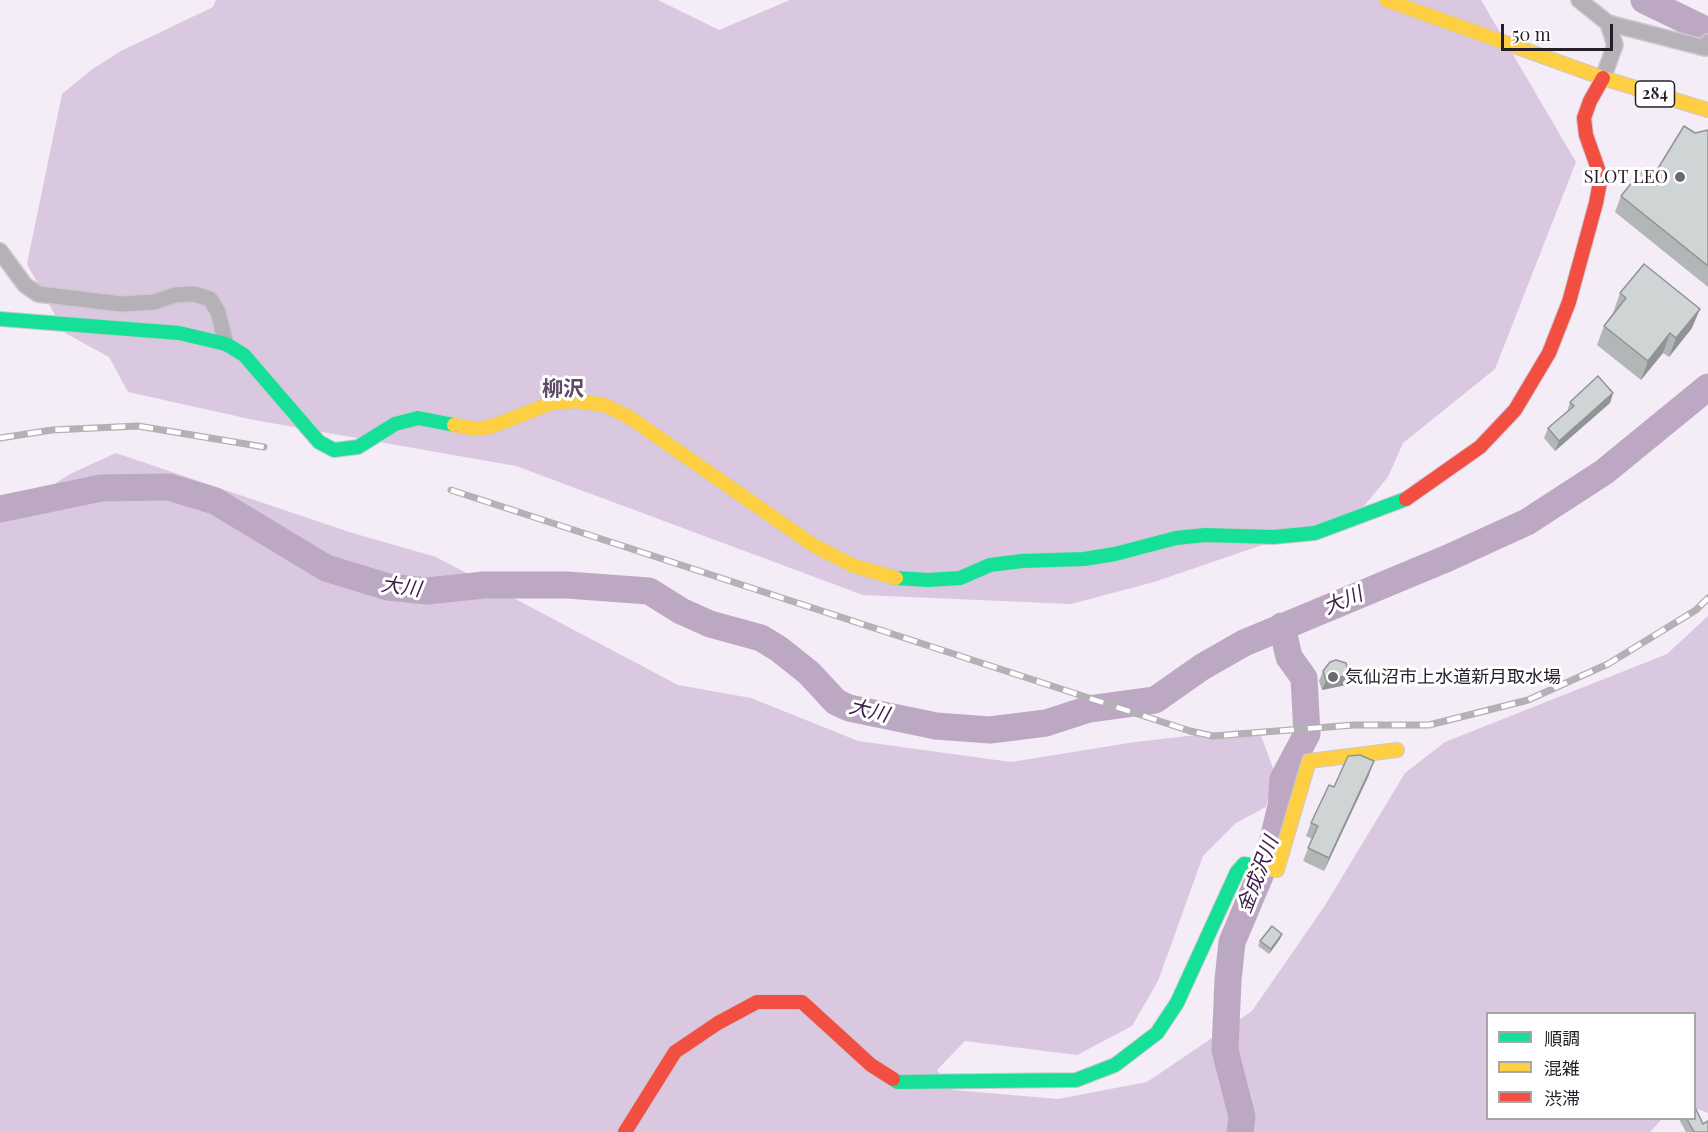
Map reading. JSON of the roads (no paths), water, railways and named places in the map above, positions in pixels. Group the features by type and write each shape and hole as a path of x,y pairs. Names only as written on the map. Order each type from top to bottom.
{"main road":[{"name":"284","path":"1386,0 1603,78 1708,110"},
{"path":"0,319 179,333 226,344 244,355 320,442 334,450 358,447 395,424 418,418 477,429 493,426 552,403 576,401 604,405 629,417 813,545 854,566 889,577 928,580 960,578 990,565 1022,561 1084,559 1115,554 1176,538 1205,535 1273,537 1315,533 1401,502 1480,447 1515,410 1549,353 1569,302 1596,203 1600,182 1586,135 1584,118 1590,101 1603,78"},
{"path":"625,1132 675,1052 718,1023 757,1002 802,1002 872,1065 897,1082 1076,1080 1115,1065 1157,1033 1177,1003 1237,872 1244,864 1277,870 1309,761 1397,750"}],"street":[{"path":"1579,0 1608,23 1705,48 1708,42"},
{"path":"1603,78 1615,45 1608,23"},
{"path":"0,251 25,285 38,294 121,304 155,302 176,295 194,294 210,299 218,312 226,344"}],"waterway":[{"path":"1644,0 1708,31"},
{"name":"大川","path":"0,509 101,488 169,487 215,501 326,568 388,587 427,591 484,585 567,585 649,591 681,611 710,624 761,638 809,673 836,702 849,708 936,726 990,730 1046,723 1089,709 1155,700 1202,667 1244,643 1448,558 1527,522 1604,472 1708,387"},
{"name":"金成沢川","path":"1240,1132 1242,1117 1225,1050 1232,942 1270,852 1281,806 1283,779 1307,734 1304,678 1289,657 1282,626"}],"railway":[{"path":"0,438 52,430 138,426 264,447"},
{"path":"451,490 1190,731 1213,736 1354,725 1429,725 1528,700 1608,664 1696,610 1708,598"}],"place":[{"name":"SLOT LEO","path":"1680,177"},
{"name":"気仙沼市上水道新月取水場","path":"1333,677"}],"district":[{"name":"柳沢","path":"563,389"}]}
